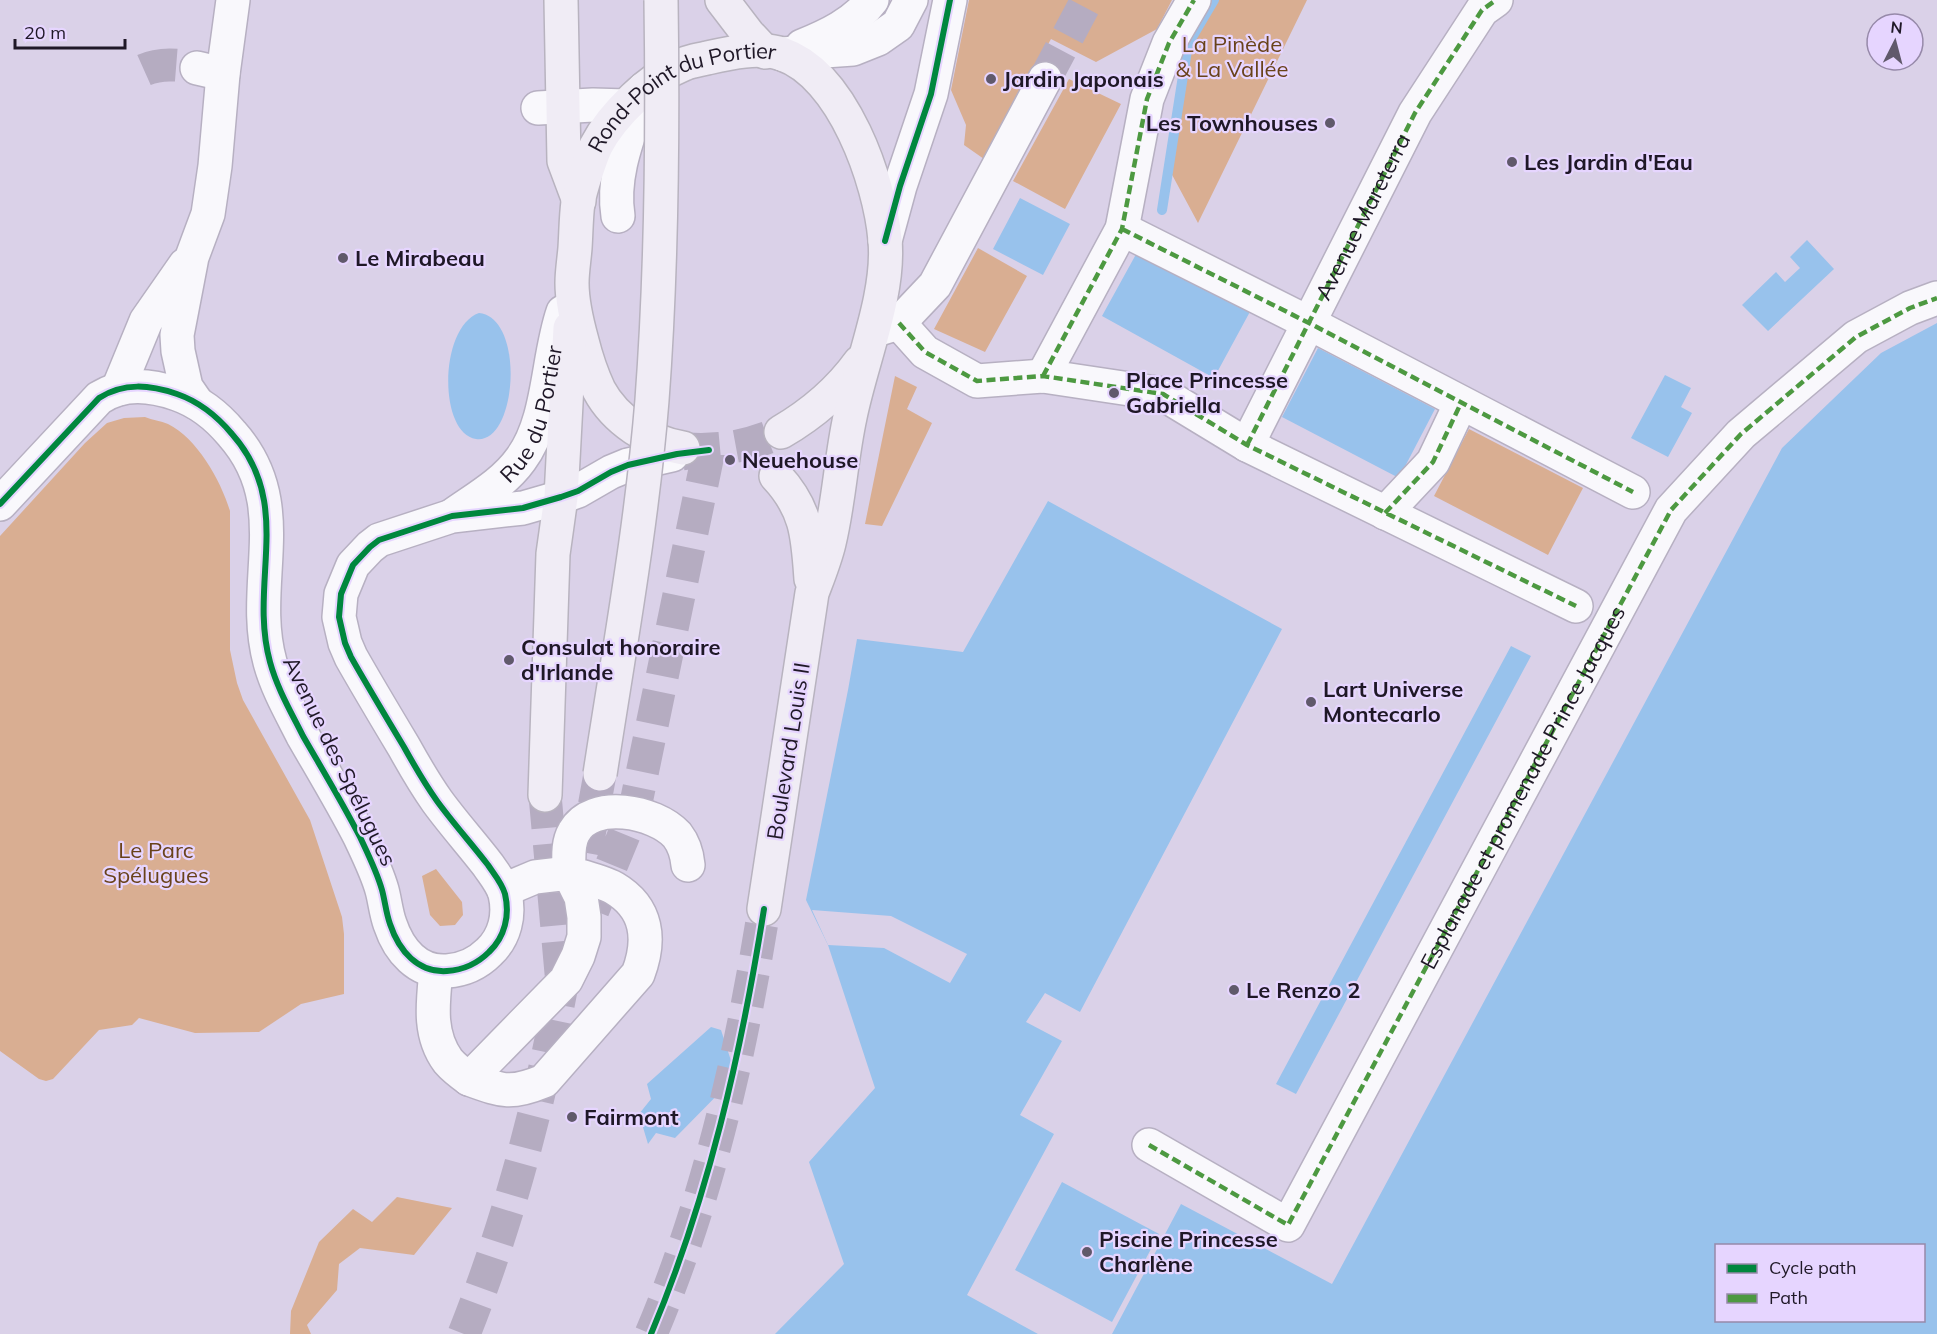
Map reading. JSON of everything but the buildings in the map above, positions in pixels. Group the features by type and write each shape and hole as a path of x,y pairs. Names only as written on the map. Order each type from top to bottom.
{"main road":[{"path":"561,0 551,107 564,161 579,201"},
{"path":"600,774 643,484 651,400 662,183 661,0"},
{"path":"722,0 748,34 773,53"},
{"name":"Rond-Point du Portier","path":"682,451 641,433 621,418 599,389 579,330 572,284 579,201 596,148 610,124 666,73 686,63 724,54 773,53 805,67 820,81 840,104 852,128 869,170 881,213 885,241 879,336 839,388 800,421 781,432"},
{"path":"545,795 551,579 555,531 561,497 572,284"},
{"name":"Boulevard Louis II","path":"764,909 812,593 829,545 849,419 879,336"},
{"name":"Boulevard Louis II","path":"777,476 790,490 804,520 812,593"}],"street":[{"path":"197,403 186,387 178,351 177,334 192,257 208,214 215,166 210,71 233,0"},
{"path":"773,53 813,42 840,28 859,15 872,0"},
{"path":"773,53 853,49 878,39 898,25 911,0"},
{"path":"885,241 900,186 931,94 950,0"},
{"path":"1043,376 1122,229 1147,99 1169,44 1194,0"},
{"name":"Avenue Mareterra","path":"1247,445 1415,113 1482,10 1496,0"},
{"path":"1046,79 935,285 879,336 925,352 977,381 1043,376 1163,394 1247,445 1576,606"},
{"path":"551,107 593,105 636,98 616,185 618,216"},
{"path":"1122,229 1309,323 1633,492"},
{"path":"118,389 146,321 192,257"},
{"name":"Rue du Portier","path":"452,516 500,482 521,460 532,441 544,401 560,320 572,284"},
{"name":"Esplanade et promenade Prince Jacques","path":"1149,1145 1288,1226 1671,510 1741,434 1856,338 1910,308 1937,298"},
{"name":"Avenue des Spélugues","path":"0,504 99,398 118,389 148,387 180,395 210,411 238,440 257,472 266,503 268,526 264,634 270,664 284,698 372,863 382,889 389,922 400,946 420,966 436,971"},
{"path":"1385,513 1433,462 1461,403"},
{"path":"504,890 535,878 569,873 613,888 633,903 645,928 644,958 638,974 544,1081 525,1089 501,1091 469,1080 449,1063 438,1046 434,1032 433,1005 436,971 453,970 477,962 500,939 507,920 504,890 500,881 472,844 436,801 351,657 339,617 341,594 346,579 353,565 370,547 393,534 452,516 523,508 578,491 628,465 682,451"},
{"path":"469,1080 566,980 578,956 584,937 584,917 581,897 569,873 569,844 579,824 596,815 618,812 629,812 653,819 671,830 682,843 688,865"}],"green space":[{"name":"Jardin Japonais","path":"969,0 1172,0 1157,29 1096,62 1051,39 984,159 964,145 966,125 951,90"},
{"name":"La Pinède & La Vallée","path":"1218,0 1307,0 1198,223 1170,171 1191,44"},
{"path":"1069,79 1121,104 1065,209 1013,181"},
{"path":"978,248 1027,276 985,352 934,329"},
{"path":"895,376 917,387 907,409 932,423 882,526 865,524"},
{"name":"Le Parc Spélugues","path":"145,417 168,424 189,439 214,474 226,499 230,511 230,650 237,683 243,700 310,820 342,917 344,994 301,1004 259,1032 195,1033 139,1018 132,1025 99,1030 53,1079 46,1081 39,1079 0,1051 0,536 85,443 107,423 124,418"},
{"path":"1469,429 1583,488 1548,555 1434,496"},
{"path":"436,869 462,902 463,915 455,925 440,926 430,915 422,876"},
{"path":"397,1197 452,1208 414,1255 360,1248 339,1264 337,1290 307,1325 311,1334 290,1334 291,1311 319,1242 353,1209 372,1222"}],"water":[{"path":"1020,198 1070,224 1043,275 993,249"},
{"path":"1807,240 1834,269 1768,331 1742,305 1776,272 1785,282 1800,268 1790,257"},
{"path":"1140,247 1252,308 1214,378 1102,316"},
{"path":"479,313 494,320 504,336 510,357 510,380 507,403 500,423 490,436 476,439 464,432 455,419 448,379 450,357 456,338 466,322"},
{"path":"1937,323 1937,1334 1112,1334 1181,1204 1332,1284 1782,448 1881,353"},
{"path":"1318,348 1435,409 1399,478 1282,417"},
{"path":"1665,375 1691,388 1681,407 1692,413 1668,457 1631,438"},
{"path":"1048,501 1282,629 1080,1012 1045,993 1026,1022 1062,1041 1020,1115 1054,1134 967,1295 1038,1334 775,1334 844,1264 809,1162 875,1088 828,945 806,900 857,639 963,652"},
{"path":"1511,646 1531,656 1296,1094 1276,1084"},
{"path":"711,1027 721,1030 736,1076 675,1138 656,1133 648,1144 639,1114 651,1099 647,1084"},
{"name":"Piscine Princesse Charlène","path":"1062,1182 1159,1234 1112,1322 1015,1270"}],"pier":[{"path":"812,910 891,916 967,954 950,983 884,948 828,945"}],"waterway":[{"path":"1162,210 1188,44 1214,0"}],"tunnel":[{"path":"1045,79 1087,0"},
{"path":"144,70 164,65 197,68"},
{"path":"687,449 735,446 758,441 781,432"},
{"path":"682,454 709,450"},
{"path":"593,910 637,798 709,450"},
{"path":"577,901 600,774"},
{"path":"545,795 562,984"},
{"path":"651,1334 671,1283 706,1178 745,1018 764,909"},
{"path":"464,1334 511,1200 546,1062 565,969"}],"marked path":[{"path":"1043,376 1122,229 1147,99 1169,43 1194,0"},
{"path":"1247,445 1415,113 1482,10 1496,0"},
{"path":"1122,229 1309,323 1633,492"},
{"path":"1149,1145 1288,1225 1671,510 1741,434 1856,337 1910,308 1937,298"},
{"path":"899,323 925,352 977,381 1043,376 1163,394 1247,445 1576,606"},
{"path":"1385,513 1433,462 1461,403"}],"cycle path":[{"path":"885,241 900,186 931,94 950,0"},
{"path":"0,504 99,398 118,389 147,387 177,394 201,405 226,427 251,461 261,488 266,516 265,632 276,681 303,736 360,837 380,883 389,920 399,943 404,951 419,964 437,971 447,971 475,963 485,956 499,940 506,918 505,894 488,865 428,788 351,657 339,617 341,594 353,565 379,540 452,516 523,508 578,491 628,465 677,454 709,450"},
{"path":"651,1334 671,1283 706,1178 745,1018 764,909"}],"place":[{"name":"Jardin Japonais","path":"991,79"},
{"name":"Les Townhouses","path":"1330,123"},
{"name":"Les Jardin d'Eau","path":"1512,162"},
{"name":"Le Mirabeau","path":"343,258"},
{"name":"Place Princesse Gabriella","path":"1114,393"},
{"name":"Neuehouse","path":"730,460"},
{"name":"Consulat honoraire d'Irlande","path":"509,660"},
{"name":"Lart Universe Montecarlo","path":"1311,702"},
{"name":"Le Renzo 2","path":"1234,990"},
{"name":"Fairmont","path":"572,1117"},
{"name":"Piscine Princesse Charlène","path":"1087,1252"}]}
